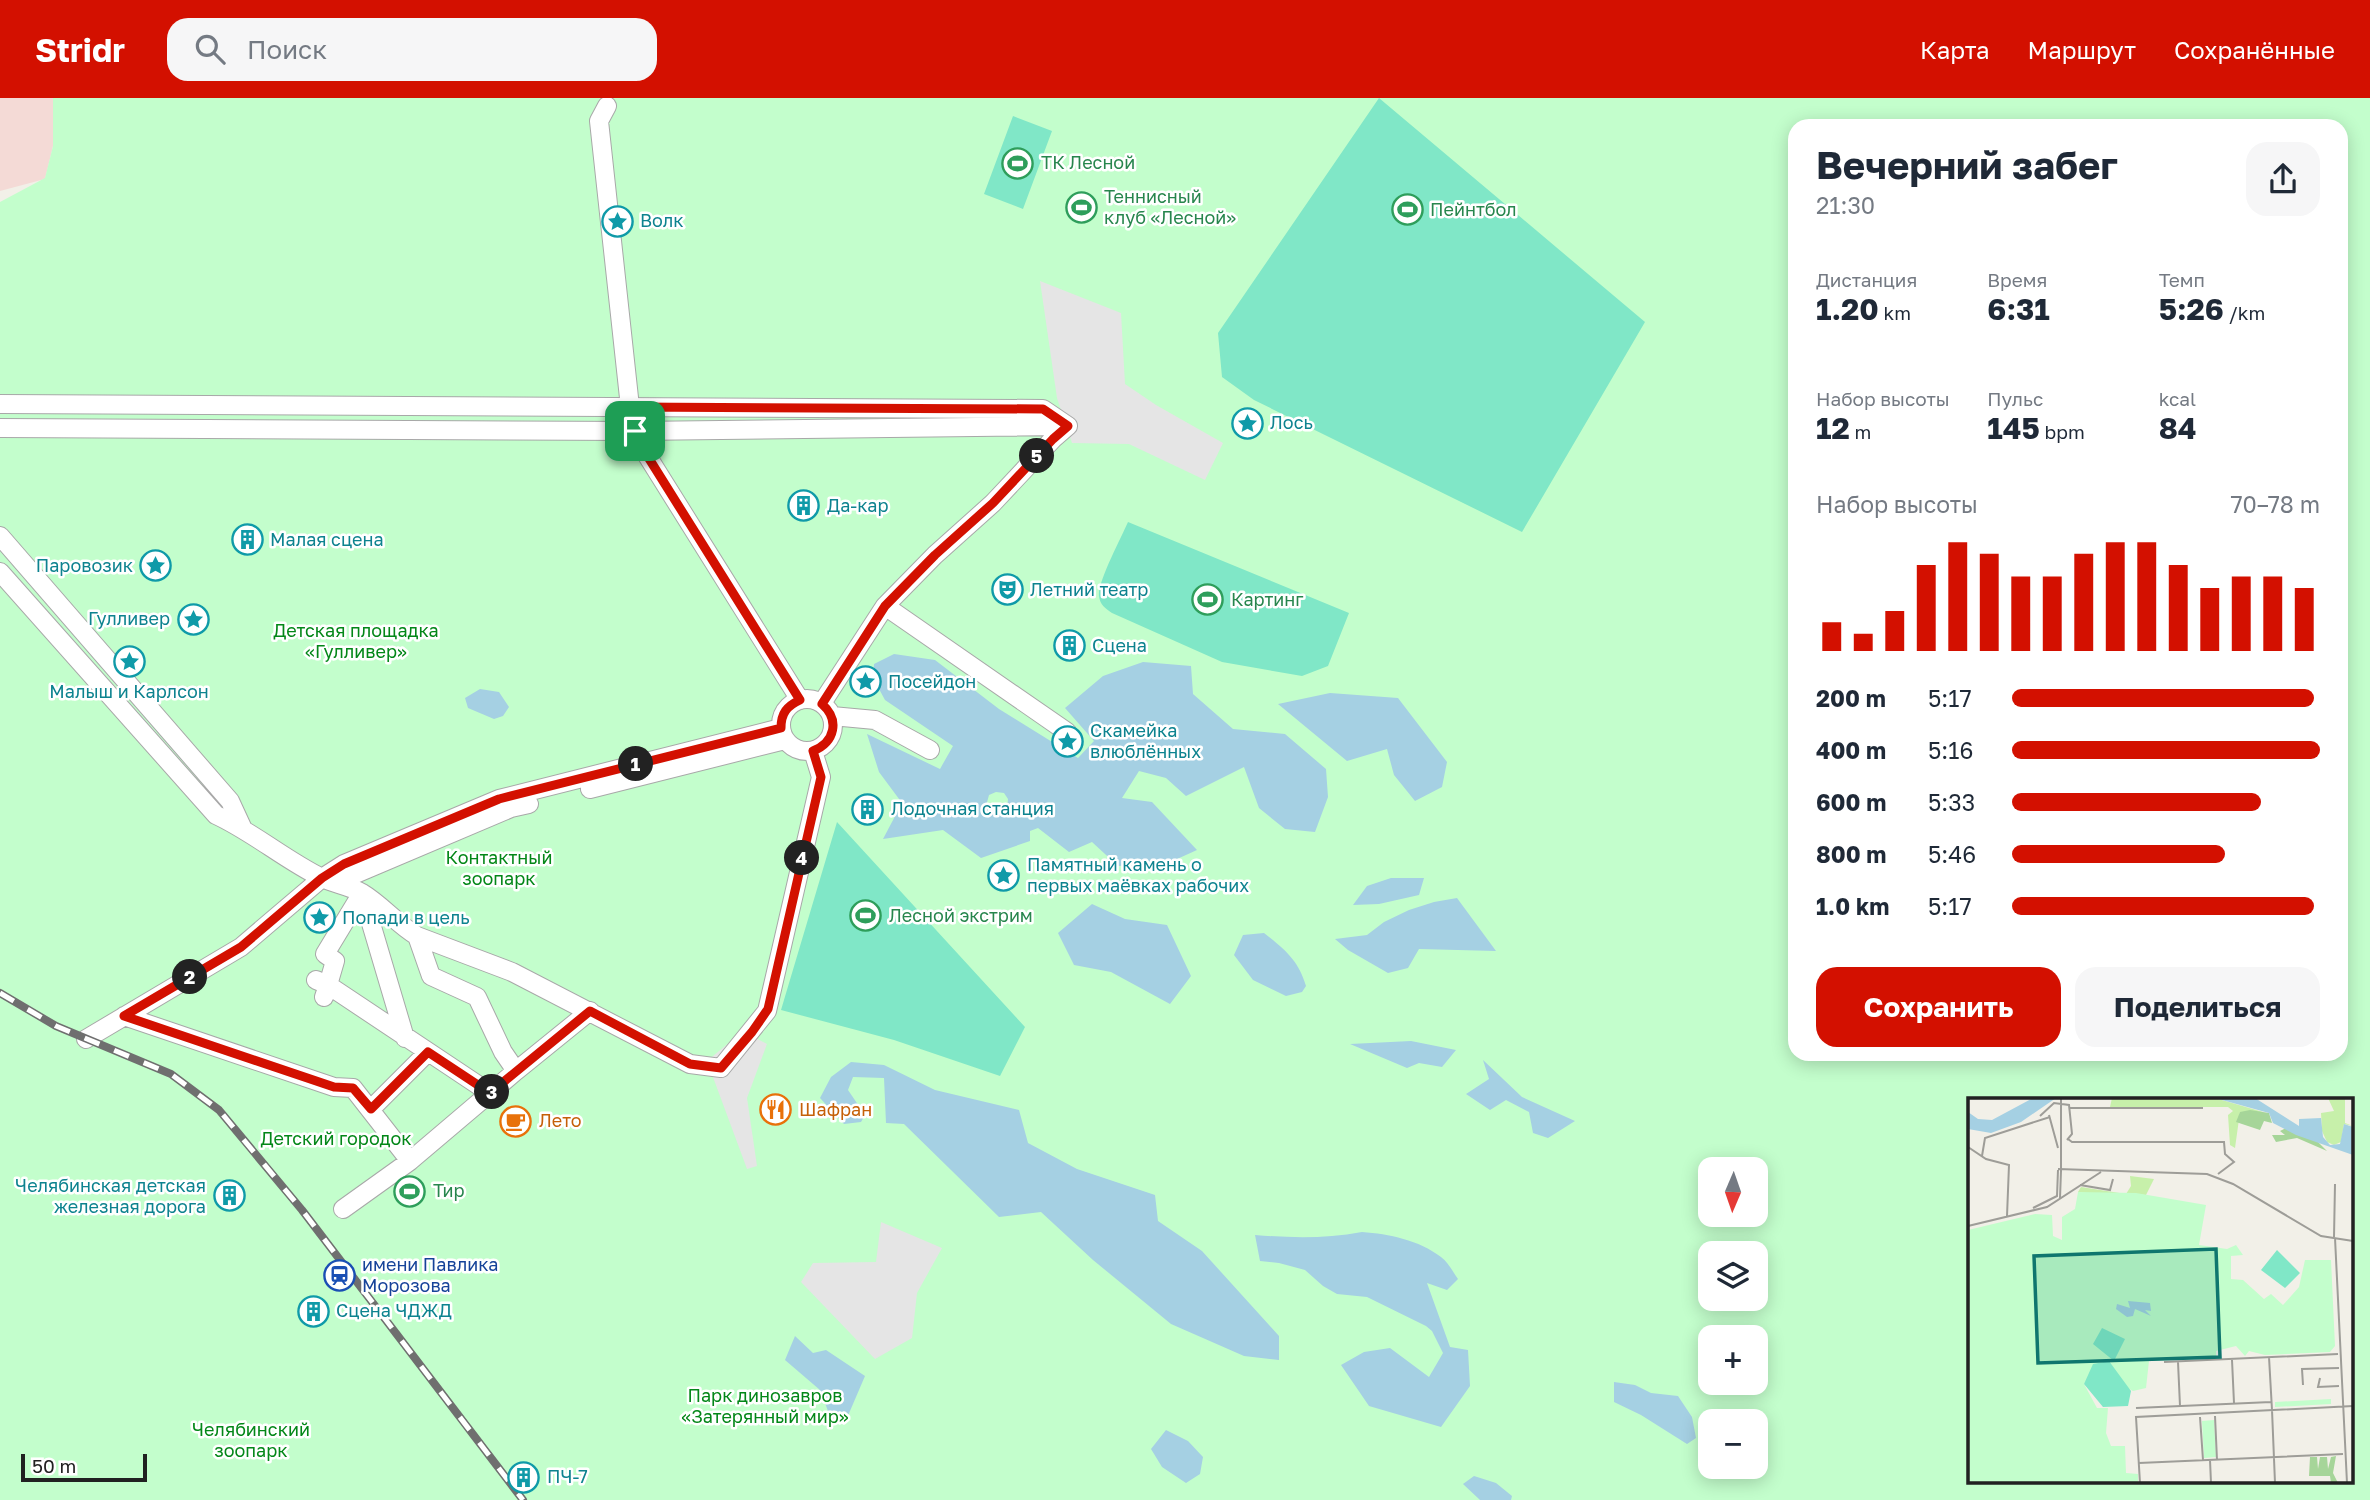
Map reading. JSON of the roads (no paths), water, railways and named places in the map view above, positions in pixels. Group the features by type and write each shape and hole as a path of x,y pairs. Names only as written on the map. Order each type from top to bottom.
{"street":[{"path":"607,106 599,121 630,407 638,441 800,700"},
{"path":"0,404 1043,409 1068,426"},
{"path":"0,428 635,431 1068,426"},
{"path":"930,750 875,720 827,710 815,700 800,700 788,707 781,720 783,734 797,750 813,751 828,741 832,733 827,710 885,606 935,555 993,503 1068,426"},
{"path":"0,536 230,801 242,827"},
{"path":"0,572 216,815 242,827 260,841 322,878 362,893 403,928 417,936 512,972 690,1064 721,1068 768,1009 821,777 813,751"},
{"path":"885,606 1067,732"},
{"path":"86,1039 241,947 322,878 344,864 499,799 783,734"},
{"path":"362,893 325,954 335,961 323,987 490,1093"},
{"path":"362,893 405,1038"},
{"path":"417,936 431,976 477,997 503,1052 516,1071"},
{"path":"343,1209 410,1161 590,1011"},
{"path":"124,1016 334,1087 353,1088 410,1161"},
{"path":"371,1109 428,1052"}],"water":[{"path":"894,654 935,660 999,709 1078,758 1094,741 1065,708 1103,676 1143,662 1191,666 1193,694 1233,729 1285,734 1326,769 1328,797 1315,832 1285,829 1259,808 1244,767 1186,796 1166,778 1139,771 1122,798 1152,802 1197,850 1166,864 1118,866 1092,842 1069,852 1038,828 1030,831 1030,841 981,858 943,830 883,839 902,803 879,772 867,734 940,769 953,746 885,700 873,678 874,664","holes":["1004,793 1008,799 1007,809 1000,814 993,814 986,806 989,795"]},
{"path":"480,689 499,692 509,707 503,716 494,719 468,708 465,698"},
{"path":"1330,693 1398,698 1447,762 1442,787 1415,801 1394,775 1387,749 1347,761 1278,704"},
{"path":"1391,878 1424,878 1419,895 1379,904 1353,905 1367,886"},
{"path":"1457,898 1496,951 1419,949 1408,968 1388,973 1348,950 1335,939 1367,935 1384,922 1409,910"},
{"path":"1092,904 1125,919 1167,925 1191,976 1170,1004 1111,972 1074,965 1058,933"},
{"path":"1264,933 1295,962 1306,986 1302,992 1286,996 1253,980 1234,955 1243,935"},
{"path":"1411,1041 1456,1050 1442,1067 1419,1063 1407,1068 1350,1044"},
{"path":"1483,1060 1522,1097 1575,1121 1548,1138 1533,1133 1529,1112 1506,1100 1490,1110 1466,1094 1489,1079"},
{"path":"851,1062 884,1065 935,1090 1019,1110 1028,1143 1077,1169 1155,1195 1158,1221 1202,1251 1279,1336 1279,1360 1244,1356 1171,1324 1093,1260 1041,1212 999,1217 904,1124 886,1123 884,1078 853,1077 848,1090 865,1115 861,1122 844,1124 820,1098 831,1077"},
{"path":"1362,1232 1393,1236 1423,1246 1444,1259 1458,1279 1447,1290 1427,1283 1450,1347 1468,1350 1470,1386 1441,1427 1369,1406 1341,1365 1364,1352 1390,1348 1429,1377 1443,1353 1432,1331 1367,1297 1337,1294 1305,1270 1260,1261 1255,1235 1308,1237"},
{"path":"795,1336 813,1353 826,1350 865,1376 847,1418 828,1411 820,1390 785,1360"},
{"path":"1614,1382 1635,1385 1651,1393 1678,1396 1692,1417 1696,1438 1687,1444 1641,1415 1614,1402"},
{"path":"1166,1430 1188,1441 1203,1457 1200,1474 1186,1483 1162,1467 1151,1449"},
{"path":"1474,1476 1496,1483 1512,1496 1511,1500 1480,1500 1463,1484"}],"railway":[{"path":"0,993 56,1026 171,1074 219,1110 302,1210 523,1500"}],"place":[{"name":"ТК Лесной","path":"1018,163"},
{"name":"Теннисный клуб «Лесной»","path":"1081,207"},
{"name":"Пейнтбол","path":"1407,210"},
{"name":"Волк","path":"617,221"},
{"name":"Лось","path":"1247,423"},
{"name":"Да-кар","path":"804,506"},
{"name":"Малая сцена","path":"247,540"},
{"name":"Паровозик","path":"156,566"},
{"name":"Летний театр","path":"1007,590"},
{"name":"Картинг","path":"1208,600"},
{"name":"Гулливер","path":"193,619"},
{"name":"Сцена","path":"1069,646"},
{"name":"Малыш и Карлсон","path":"129,661"},
{"name":"Посейдон","path":"865,682"},
{"name":"Скамейка влюблённых","path":"1067,741"},
{"name":"Лодочная станция","path":"868,809"},
{"name":"Памятный камень о первых маёвках рабочих","path":"1004,875"},
{"name":"Лесной экстрим","path":"866,916"},
{"name":"Попади в цель","path":"319,918"},
{"name":"Шафран","path":"776,1110"},
{"name":"Лето","path":"516,1121"},
{"name":"Тир","path":"410,1191"},
{"name":"Челябинская детская железная дорога","path":"229,1196"},
{"name":"имени Павлика Морозова","path":"339,1275"},
{"name":"Сцена ЧДЖД","path":"313,1311"},
{"name":"ПЧ-7","path":"524,1477"}],"park label":[{"name":"Детская площадка «Гулливер»","path":"356,641"},
{"name":"Контактный зоопарк","path":"499,868"},
{"name":"Детский городок","path":"336,1139"},
{"name":"Парк динозавров «Затерянный мир»","path":"765,1406"},
{"name":"Челябинский зоопарк","path":"251,1440"}]}
